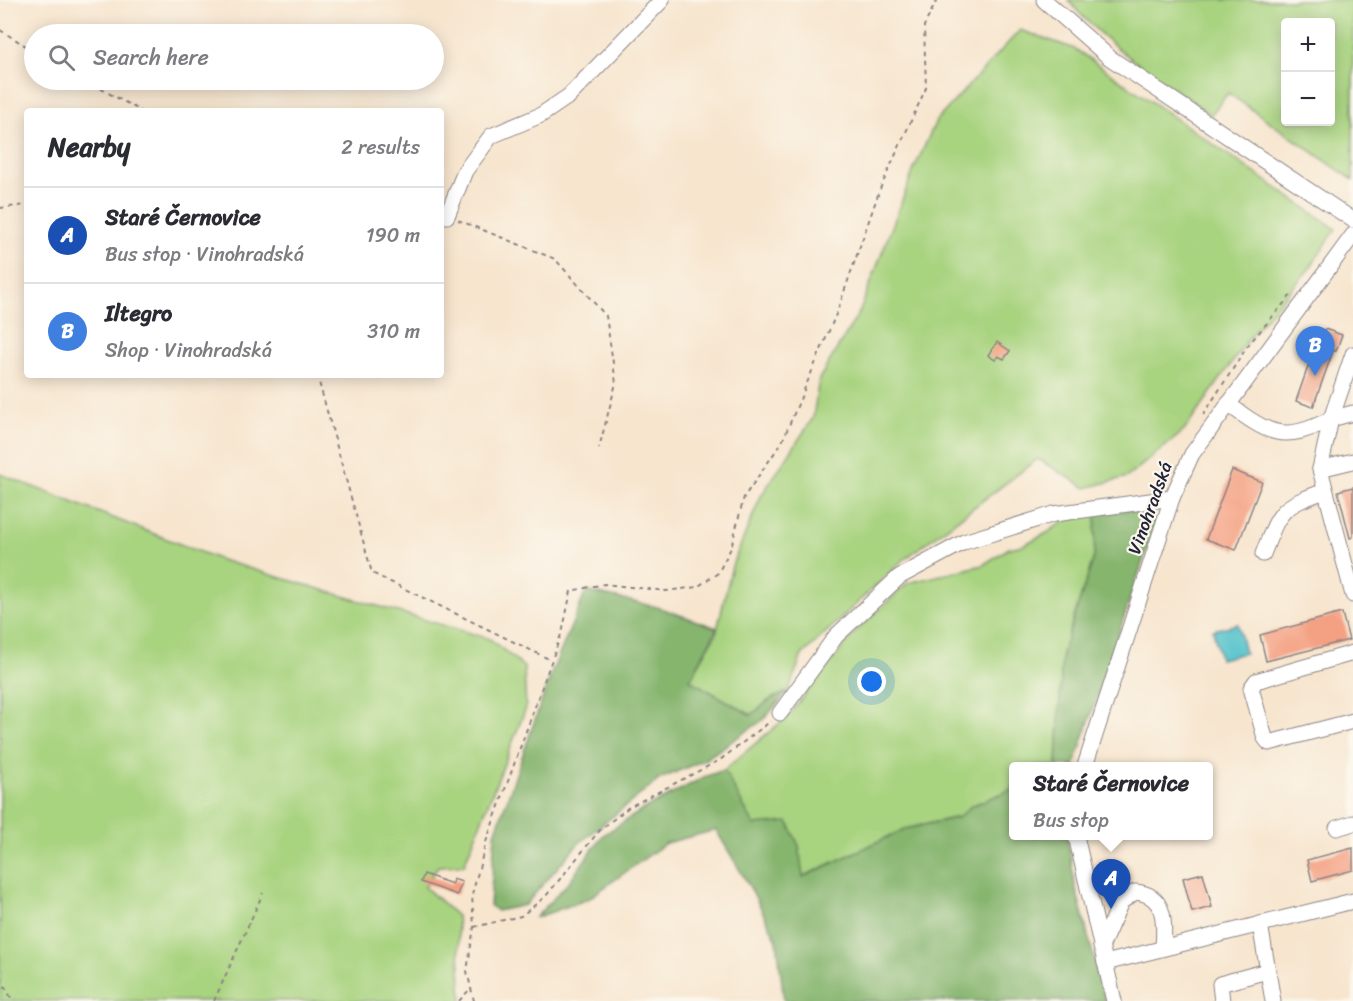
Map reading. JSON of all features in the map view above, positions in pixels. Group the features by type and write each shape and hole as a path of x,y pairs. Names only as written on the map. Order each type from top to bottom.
{"street":[{"path":"447,216 465,171 490,136 541,115 569,96 662,0"},
{"path":"1044,0 1110,58 1353,220"},
{"name":"Vinohradská","path":"1085,762 1172,498 1192,454 1353,235"},
{"path":"1353,354 1331,419 1320,469 1353,595"},
{"path":"1228,404 1260,426 1285,434 1302,432 1331,419 1353,413"},
{"path":"1320,469 1353,461"},
{"path":"1263,554 1282,511 1293,503 1325,491"},
{"path":"780,713 836,636 899,577 964,542 1054,514 1172,498"},
{"path":"1353,653 1256,681 1251,688 1264,738 1269,743 1353,721"},
{"path":"1337,828 1353,823"},
{"path":"1077,840 1114,1001"},
{"path":"1101,947 1121,902 1126,896 1135,892 1151,896 1162,910 1163,947"},
{"path":"1105,963 1353,901"},
{"path":"1260,924 1273,1001"},
{"path":"1222,1001 1220,984 1268,971"}],"path":[{"path":"474,1001 467,971 474,927 472,895 486,842 551,660 572,591 604,584 666,591 687,589 697,587 718,573 731,548 744,497 783,442 837,312 880,189 926,88 924,26 937,0"},
{"path":"0,30 24,45"},
{"path":"103,90 136,108"},
{"path":"0,208 24,205"},
{"path":"447,216 555,260 606,316 616,382 599,448"},
{"path":"318,378 372,573 551,660"},
{"path":"474,927 521,916 546,896 600,830 629,807 720,760 780,713"},
{"path":"214,1001 263,893"},
{"path":"0,978 13,1001"},
{"path":"459,1001 471,988"}],"green space":[{"path":"1068,0 1353,0 1353,180 1228,93 1211,115 1117,48"},
{"path":"1020,30 1075,49 1336,229 1310,268 1252,334 1184,431 1127,477 1086,488 1038,459 901,562 802,655 788,692 771,699 751,715 690,680 716,634 732,566 761,496 813,418 819,379 860,311 914,169 936,121"},
{"path":"0,474 221,560 490,639 524,667 526,708 464,865 438,866 425,887 457,916 462,1001 0,1001"},
{"path":"1147,508 1156,522 1075,762 1057,762 1062,654 1094,557 1096,513"},
{"path":"1096,513 1094,557 1062,654 1057,762 1009,762 1009,791 971,806 959,817 905,829 802,877 799,846 754,826 724,770 788,716 856,631 908,583 983,565 1009,548 1023,545 1047,533 1067,519"},
{"path":"586,591 657,607 717,628 690,680 751,715 771,699 788,692 763,720 704,760 660,779 578,844 525,905 497,911 490,906 495,834 551,674"},
{"path":"724,770 754,825 788,822 799,846 803,877 905,829 959,817 971,806 1009,791 1009,840 1068,840 1075,885 1105,1001 784,1001 777,940 751,889 716,830 666,843 588,899 535,918 568,883 603,835 644,809 704,777"}],"water":[{"path":"1238,624 1245,653 1220,659 1213,630"}],"building":[{"path":"1325,329 1342,335 1336,351 1333,351 1313,407 1296,401 1316,344 1319,346"},
{"path":"997,342 1010,351 1004,359 998,356 995,360 988,355"},
{"path":"1232,470 1262,482 1236,550 1206,539"},
{"path":"1353,487 1353,537 1350,538 1338,491"},
{"path":"1342,613 1349,640 1266,661 1260,635"},
{"path":"1353,848 1353,870 1312,881 1307,860"},
{"path":"1203,873 1212,907 1192,912 1183,878"},
{"path":"424,874 452,884 453,879 462,882 457,895 421,882"}],"place":[{"name":"Iltegro","path":"1315,376"},
{"name":"Staré Černovice","path":"1111,909"}]}
